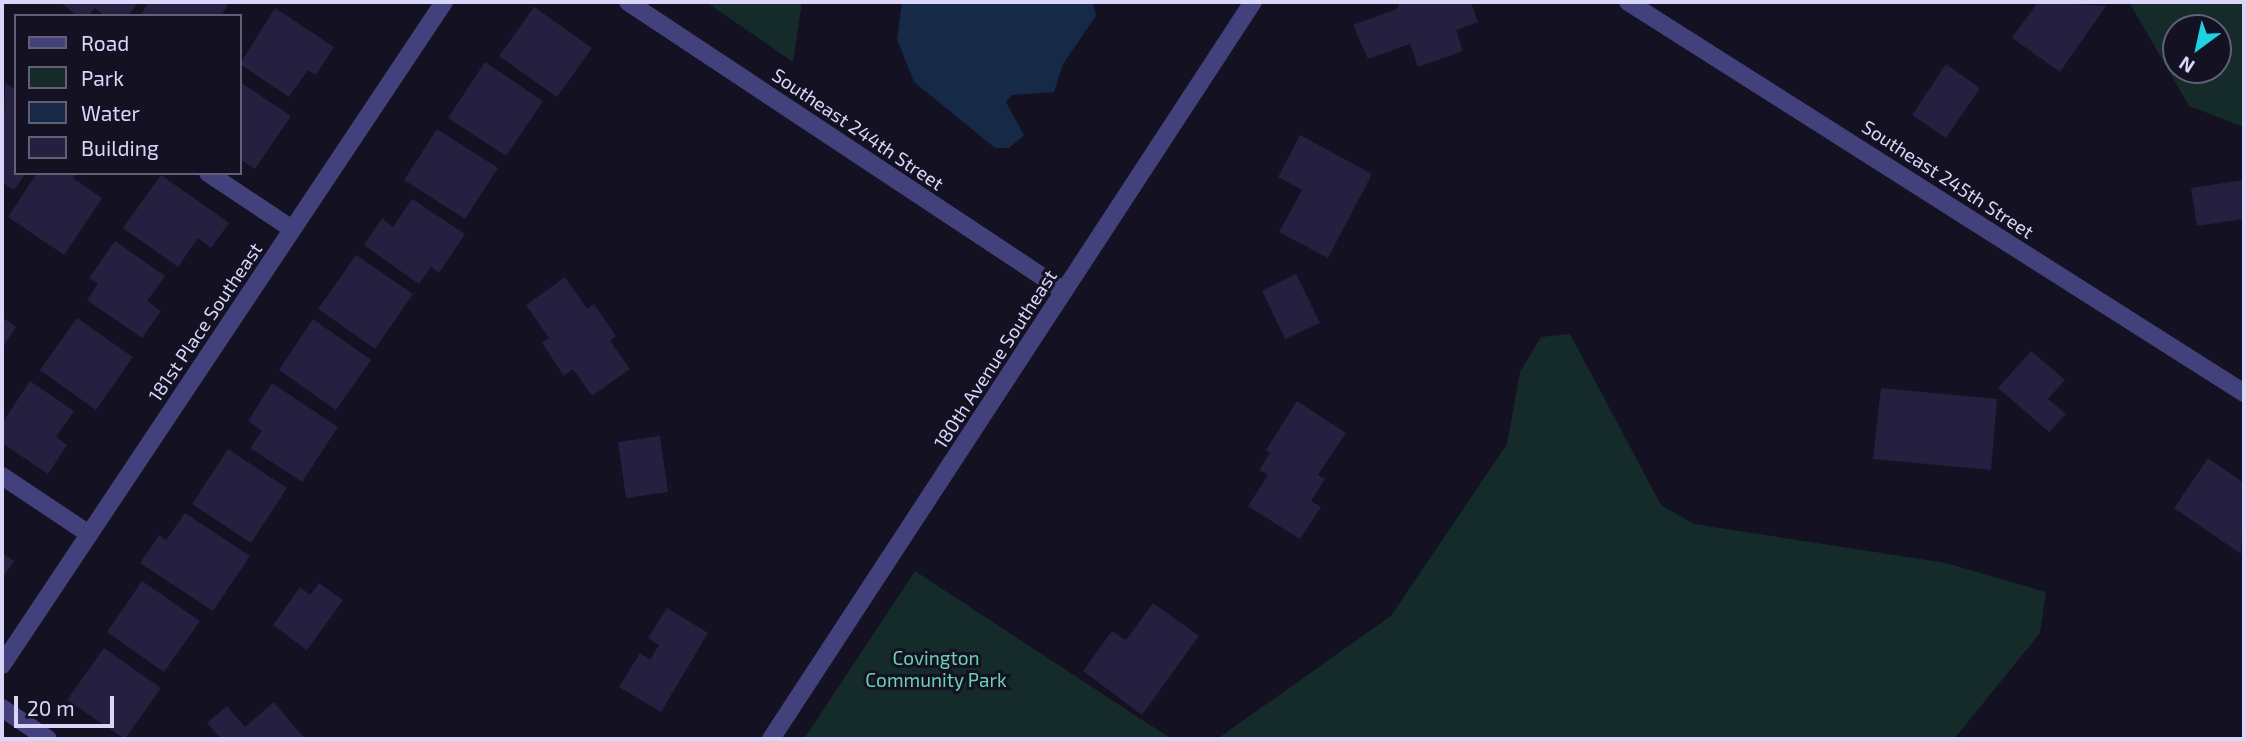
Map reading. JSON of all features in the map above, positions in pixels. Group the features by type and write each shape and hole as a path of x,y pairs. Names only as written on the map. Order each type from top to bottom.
{"street":[{"name":"181st Place Southeast","path":"2,665 444,2"},
{"name":"Southeast 244th Street","path":"628,2 1064,291"},
{"name":"180th Avenue Southeast","path":"771,739 1253,2"},
{"name":"Southeast 245th Street","path":"1628,2 2244,393"},
{"path":"211,175 292,229"},
{"path":"2,476 89,534"},
{"path":"2,708 48,739"}],"green space":[{"path":"706,2 802,2 793,62"},
{"path":"2129,2 2244,2 2244,127 2189,106 2176,84 2232,84 2232,14 2162,14 2162,59"},
{"path":"1570,334 1661,505 1694,524 1946,563 2046,592 2040,633 1954,739 1217,739 1391,616 1507,444 1520,372 1541,337"},
{"name":"Covington Community Park","path":"915,571 1130,712 1172,739 804,739"}],"water":[{"path":"902,2 1093,2 1096,16 1063,64 1054,92 1012,95 1006,102 1024,135 1009,148 995,148 914,82 897,39"}],"building":[{"path":"60,2 138,2 130,14 102,14 94,8 90,14 75,14"},
{"path":"149,2 222,2 228,5 222,14 141,14"},
{"path":"1400,2 1471,2 1478,22 1456,30 1463,51 1418,67 1410,44 1368,59 1353,25 1397,9"},
{"path":"2038,2 2106,6 2060,72 2012,38"},
{"path":"534,7 592,48 557,97 499,56"},
{"path":"275,8 334,47 316,75 308,70 289,97 242,65 242,61"},
{"path":"485,62 543,101 506,156 448,118"},
{"path":"1946,64 1980,88 1946,138 1912,115"},
{"path":"5,83 14,89 14,175 25,175 14,190 2,182"},
{"path":"242,83 291,116 255,169 242,160"},
{"path":"437,129 498,168 465,219 404,180"},
{"path":"1300,135 1372,174 1328,258 1279,232 1302,190 1278,177"},
{"path":"36,175 75,175 73,178 102,198 64,255 8,217"},
{"path":"161,175 229,223 211,248 198,238 178,267 123,228"},
{"path":"2244,180 2244,219 2197,226 2191,188"},
{"path":"412,199 465,234 439,273 431,267 419,284 364,245 382,218 393,227"},
{"path":"115,241 165,276 147,301 161,311 142,338 87,300 98,284 89,278"},
{"path":"356,255 413,294 375,349 318,309"},
{"path":"1296,274 1320,323 1285,339 1262,291"},
{"path":"565,277 587,309 594,304 616,336 610,341 630,369 592,396 573,369 564,376 542,343 549,338 526,305"},
{"path":"2,317 16,327 2,348"},
{"path":"77,318 133,357 96,410 40,370"},
{"path":"313,319 371,360 336,410 279,370"},
{"path":"2031,351 2065,380 2048,399 2066,414 2049,432 1998,388"},
{"path":"30,381 74,411 56,437 67,445 48,474 2,443 2,423"},
{"path":"272,383 338,427 302,482 250,448 262,431 248,421"},
{"path":"1881,388 1997,399 1991,470 1873,459"},
{"path":"1297,401 1346,433 1318,475 1325,479 1311,501 1321,507 1300,539 1248,506 1268,475 1259,470 1270,453 1266,450"},
{"path":"660,436 668,492 626,498 618,442"},
{"path":"228,449 287,488 251,543 192,504"},
{"path":"2208,458 2244,483 2241,554 2174,508"},
{"path":"185,513 250,556 213,611 140,563 159,535 166,540"},
{"path":"2,553 14,561 2,579"},
{"path":"142,581 200,621 164,672 107,632"},
{"path":"319,583 343,600 307,650 273,625 300,587 310,595"},
{"path":"1153,603 1199,636 1142,715 1083,671 1112,631 1126,640"},
{"path":"667,608 708,633 661,712 619,687 640,653 650,660 659,645 648,638"},
{"path":"104,648 161,688 125,739 67,700"},
{"path":"274,702 305,739 221,739 207,723 227,706 245,727"}]}
